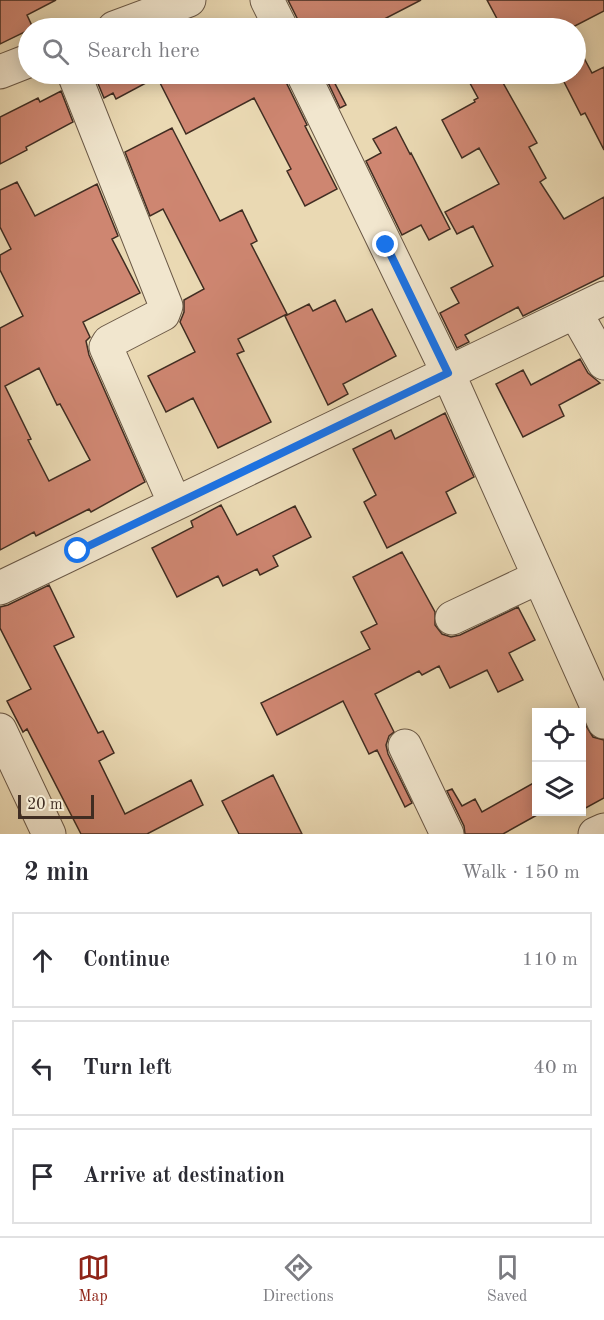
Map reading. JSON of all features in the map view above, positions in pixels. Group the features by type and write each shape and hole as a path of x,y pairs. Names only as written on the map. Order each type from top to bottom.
{"street":[{"path":"267,0 276,18"},
{"path":"138,18 174,3"},
{"path":"0,72 18,64"},
{"path":"78,84 166,306 164,314 160,317 110,342 106,347 175,504"},
{"path":"308,84 448,373 604,722"},
{"path":"0,588 604,298"},
{"path":"575,312 604,363"},
{"path":"452,618 539,577"},
{"path":"0,730 49,834"},
{"path":"405,746 447,834"},
{"path":"595,834 604,830"}],"building":[{"path":"0,0 56,0 27,15 28,18 18,18 18,35 0,44"},
{"path":"288,0 421,0 386,18 297,18"},
{"path":"487,0 604,0 604,11 586,20 586,18 497,18"},
{"path":"586,62 592,73 604,67 604,150 585,113 581,115 565,84 586,84"},
{"path":"98,84 144,84 116,99 113,93 104,98"},
{"path":"161,84 287,84 337,189 305,206 287,171 291,169 254,98 186,134"},
{"path":"329,84 335,84 346,105 340,108"},
{"path":"470,84 504,84 537,143 529,147 546,178 540,182 564,219 604,197 604,276 523,316 518,307 465,335 469,342 457,348 440,313 459,303 451,288 493,266 473,226 457,234 445,212 499,184 479,148 462,158 442,120 475,102 474,100 478,98"},
{"path":"61,91 73,122 0,164 0,117 38,98 40,102"},
{"path":"396,127 450,229 429,240 421,225 402,235 366,161 381,153 373,139"},
{"path":"172,128 220,221 242,210 257,241 251,244 287,314 238,339 244,351 237,354 271,422 218,448 193,398 166,412 148,376 195,352 180,322 184,312 184,300 204,289 163,209 150,216 125,152"},
{"path":"17,182 35,216 97,184 118,236 112,239 140,293 83,322 90,337 86,341 89,355 145,482 91,512 89,509 36,536 34,532 0,550 0,328 23,316 0,270 0,255 11,249 0,227 0,190","holes":["39,368 57,405 60,404 90,460 49,481 28,440 31,439 5,386"]},
{"path":"335,300 346,322 372,309 396,356 343,384 348,394 328,405 285,316 309,304 313,311"},
{"path":"580,359 588,373 600,383 559,405 564,416 523,437 496,384 523,370 531,385"},
{"path":"445,413 474,477 446,492 456,513 387,548 364,502 376,495 353,449 391,430 395,439"},
{"path":"221,505 237,535 295,506 311,537 273,556 278,566 260,575 257,569 223,586 218,576 177,597 152,548 193,527 191,521"},
{"path":"402,552 435,612 435,625 442,634 451,637 460,635 518,607 535,640 509,653 523,680 498,692 487,670 450,688 439,666 422,675 419,671 375,694 394,732 389,736 386,745 388,754 412,803 405,807 377,750 369,754 343,701 277,735 261,703 370,649 361,632 377,624 353,577"},
{"path":"49,585 74,637 54,646 98,733 103,731 114,753 99,761 125,814 191,780 203,805 147,834 81,834 27,729 23,732 7,701 31,689 0,628 0,607"},
{"path":"586,726 593,737 604,740 604,798 586,808"},
{"path":"273,775 302,834 239,834 222,801"},
{"path":"532,784 532,816 535,816 503,834 465,834 464,826 447,791 452,789 462,806 475,799 482,812"}],"route":[{"path":"78,551 448,373 386,245"}]}
